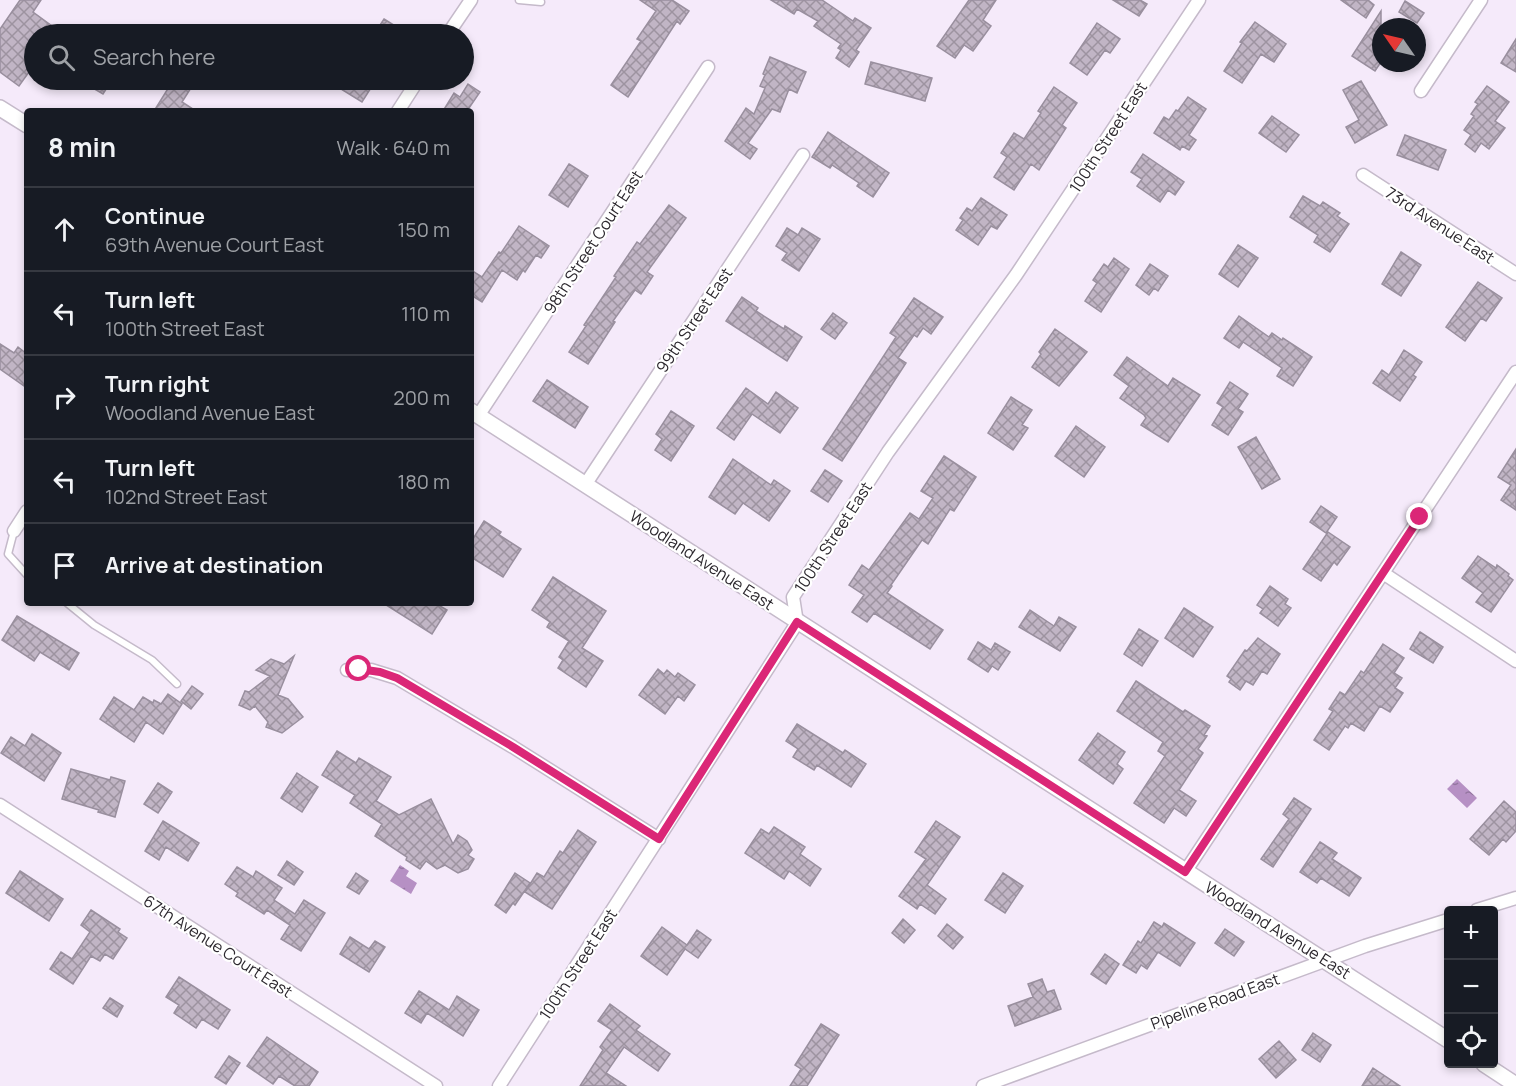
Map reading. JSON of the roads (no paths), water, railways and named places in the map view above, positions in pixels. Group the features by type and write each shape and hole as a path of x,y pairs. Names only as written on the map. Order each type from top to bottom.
{"street":[{"path":"455,24 471,0"},
{"name":"100th Street East","path":"499,1086 797,622 793,597 888,452 1036,246 1199,0"},
{"path":"1421,91 1481,0"},
{"name":"98th Street Court East","path":"475,414 708,68"},
{"path":"400,108 412,90"},
{"path":"0,108 24,123"},
{"name":"99th Street East","path":"585,485 803,155"},
{"name":"73rd Avenue East","path":"1363,175 1516,274"},
{"path":"1185,872 1516,372"},
{"name":"Woodland Avenue East","path":"475,414 1444,1037"},
{"path":"14,531 24,516"},
{"path":"1383,573 1516,661"},
{"path":"347,670 371,670 397,678 513,747 659,839"},
{"name":"67th Avenue Court East","path":"0,805 436,1086"},
{"path":"1491,906 1516,898"},
{"name":"Pipeline Road East","path":"983,1086 1365,946 1444,922"},
{"path":"1490,1068 1516,1085"}],"lane":[{"path":"519,0 541,2"},
{"path":"14,531 8,554 24,572"},
{"path":"71,606 94,624 152,660 177,684"}],"water":[{"path":"1457,779 1477,798 1467,808 1447,789"},
{"path":"400,865 409,871 406,876 417,883 411,894 390,881"}]}
